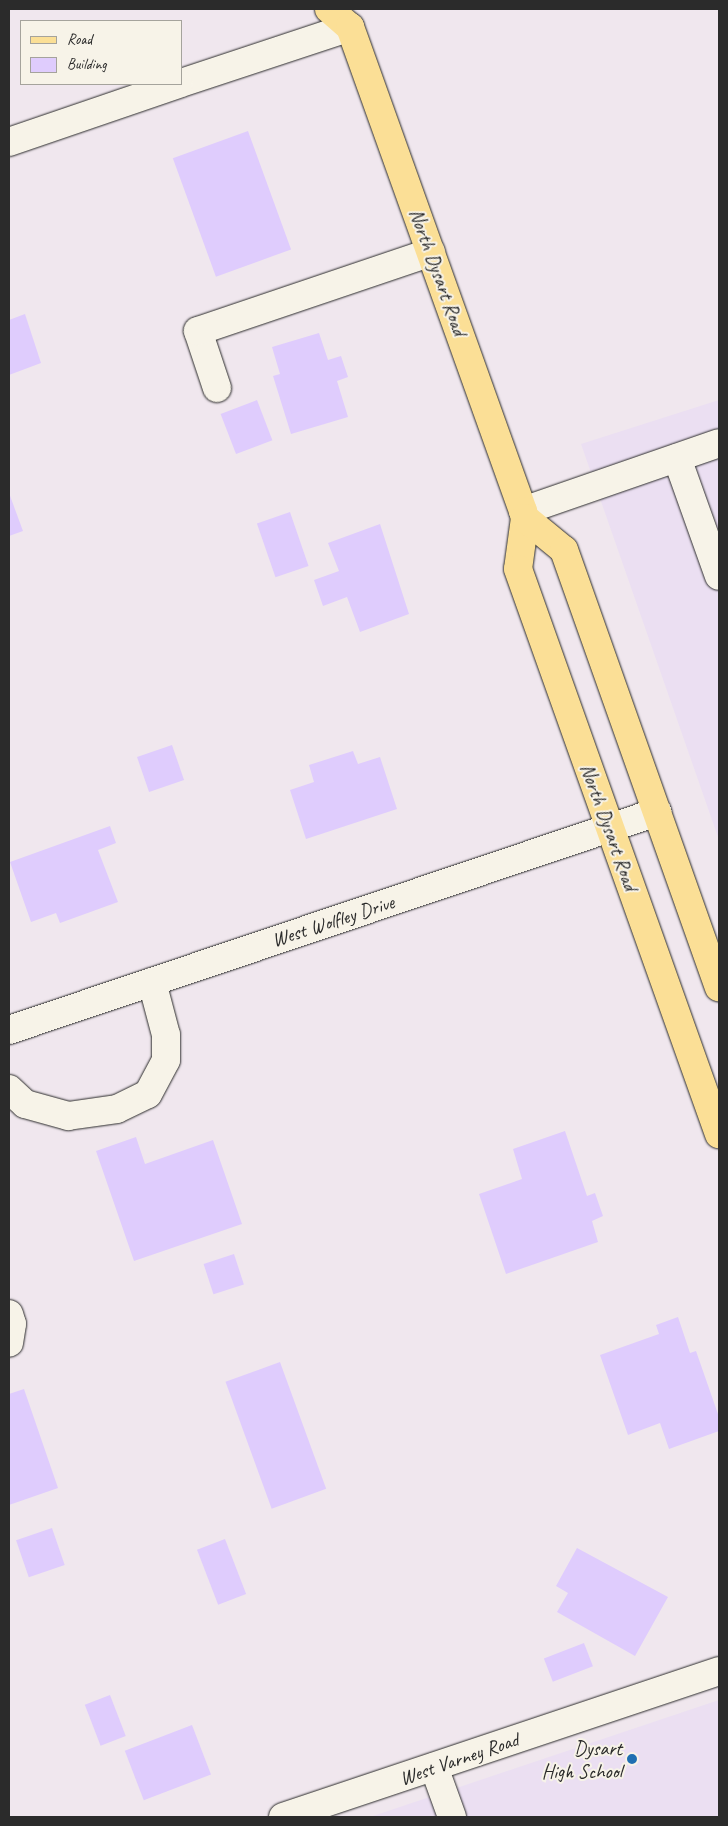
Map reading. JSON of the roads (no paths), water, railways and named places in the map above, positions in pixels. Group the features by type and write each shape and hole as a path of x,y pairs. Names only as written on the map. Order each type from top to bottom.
{"main road":[{"name":"North Dysart Road","path":"329,9 353,18 431,252 524,514 518,569 719,1134"},
{"path":"524,514 564,550 719,987"}],"street":[{"path":"182,82 353,18"},
{"path":"9,142 174,85"},
{"path":"218,388 198,331 431,252"},
{"path":"524,514 719,443"},
{"path":"677,458 719,576"},
{"name":"West Wolfley Drive","path":"9,1030 657,812"},
{"path":"9,1089 25,1104 68,1116 117,1108 148,1094 166,1060 166,1035 152,982"},
{"path":"9,1314 12,1324 9,1343"},
{"name":"West Varney Road","path":"292,1816 719,1671"},
{"path":"434,1767 452,1817"}],"place":[{"name":"Dysart High School","path":"632,1759"}]}
